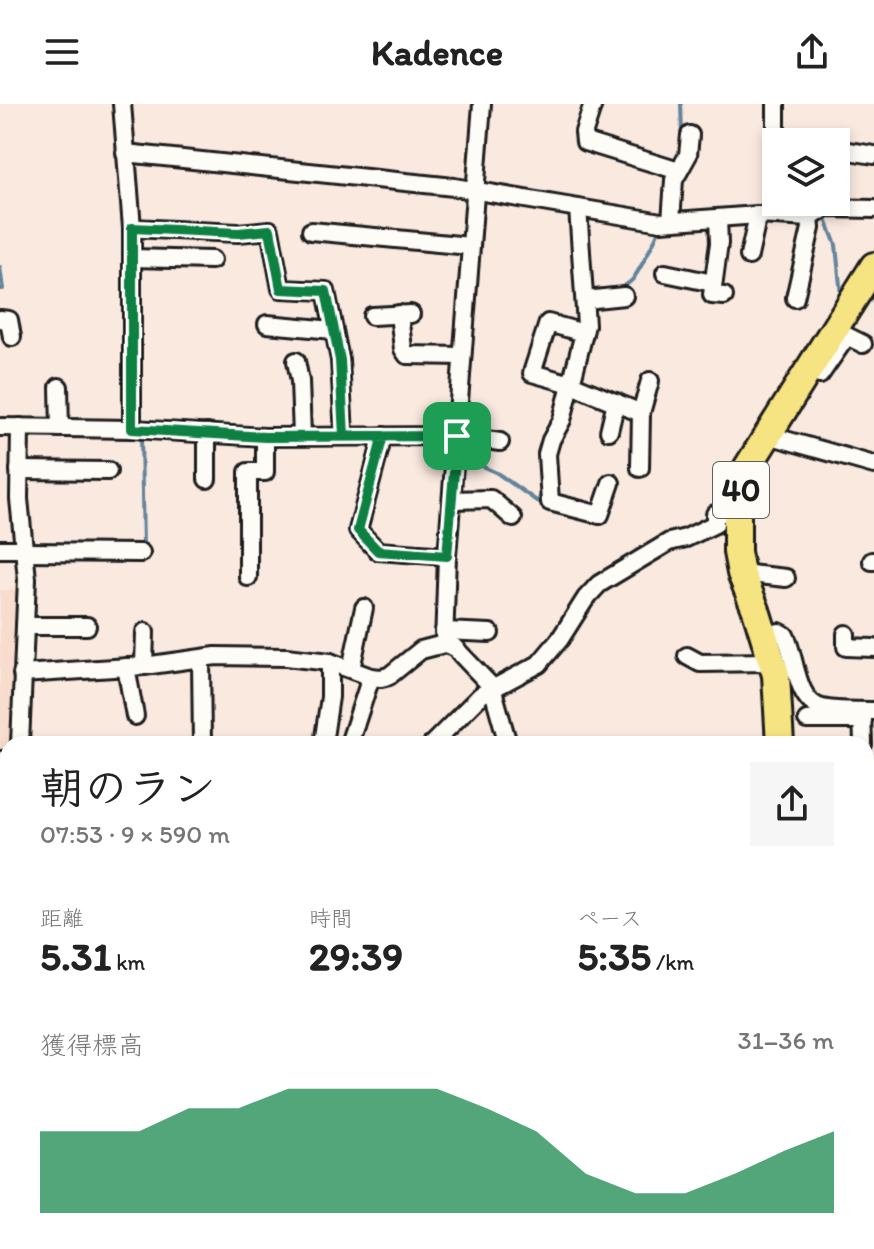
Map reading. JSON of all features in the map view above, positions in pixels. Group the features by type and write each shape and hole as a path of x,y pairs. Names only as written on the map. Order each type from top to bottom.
{"main road":[{"name":"40","path":"780,736 772,662 741,573 737,552 737,511 747,468 874,266"}],"street":[{"path":"122,104 132,228 132,429"},
{"path":"444,638 447,556 482,104"},
{"path":"593,104 584,132 585,142 679,171"},
{"path":"776,104 776,128"},
{"path":"671,221 674,180 690,150 690,135"},
{"path":"850,151 874,155"},
{"path":"125,153 376,177 661,222 758,215 812,216"},
{"path":"850,207 874,209"},
{"path":"578,208 585,300 584,333 562,420 547,454 550,502 600,515 611,483"},
{"path":"749,256 758,215"},
{"path":"665,273 718,289 718,218"},
{"path":"795,298 811,228 810,218"},
{"path":"132,228 238,233 270,230 281,289 326,291 340,360 344,436"},
{"path":"311,231 470,246"},
{"path":"132,258 212,260"},
{"path":"585,300 624,296"},
{"path":"372,316 405,314 403,349 407,355 462,356"},
{"path":"0,319 9,320 12,337"},
{"path":"584,333 548,323 532,373 571,384 641,413"},
{"path":"276,330 333,330"},
{"path":"809,370 820,375 847,336 863,344"},
{"path":"296,361 302,436"},
{"path":"640,468 641,413 650,381"},
{"path":"59,387 60,428"},
{"path":"609,431 616,402"},
{"path":"0,427 132,429 265,437 457,436 500,442"},
{"path":"20,427 19,470 27,579 20,736"},
{"path":"207,433 207,479"},
{"path":"768,435 873,462"},
{"path":"383,436 358,530 378,551 447,556"},
{"path":"247,577 240,521 248,472 265,472 265,437"},
{"path":"19,470 108,471"},
{"path":"452,500 491,499 513,518"},
{"path":"440,736 492,687 521,676 539,664 599,584 669,542 686,538 715,524 715,514 737,511"},
{"path":"0,549 141,553"},
{"path":"741,573 786,578"},
{"path":"351,669 364,608"},
{"path":"25,626 87,626"},
{"path":"144,666 145,632"},
{"path":"764,635 779,632 785,635 803,688 813,703 822,708 866,714"},
{"path":"22,674 144,666 216,656 286,657 330,662 371,677 389,676 421,650 444,638 490,633"},
{"path":"846,634 846,647 874,648"},
{"path":"444,638 492,687 506,736"},
{"path":"687,656 700,663 772,662"},
{"path":"201,659 202,736"},
{"path":"324,736 330,697 330,662"},
{"path":"126,667 135,716"},
{"path":"352,736 371,677"},
{"path":"807,720 866,714"},
{"path":"864,736 866,714"}],"shaded area":[{"path":"0,590 19,590 10,736 0,736"}],"waterway":[{"path":"679,157 681,104"},
{"path":"825,217 836,245 841,296"},
{"path":"616,290 633,279 660,227"},
{"path":"0,267 3,289 0,289"},
{"path":"141,435 143,549"},
{"path":"470,443 475,463 497,473 538,502 542,492"}],"route":[{"path":"457,436 383,436 265,437 132,429 132,228 238,233 270,230 281,289 326,291 340,360 344,436 383,436 358,530 378,551 447,556 457,436"}]}
